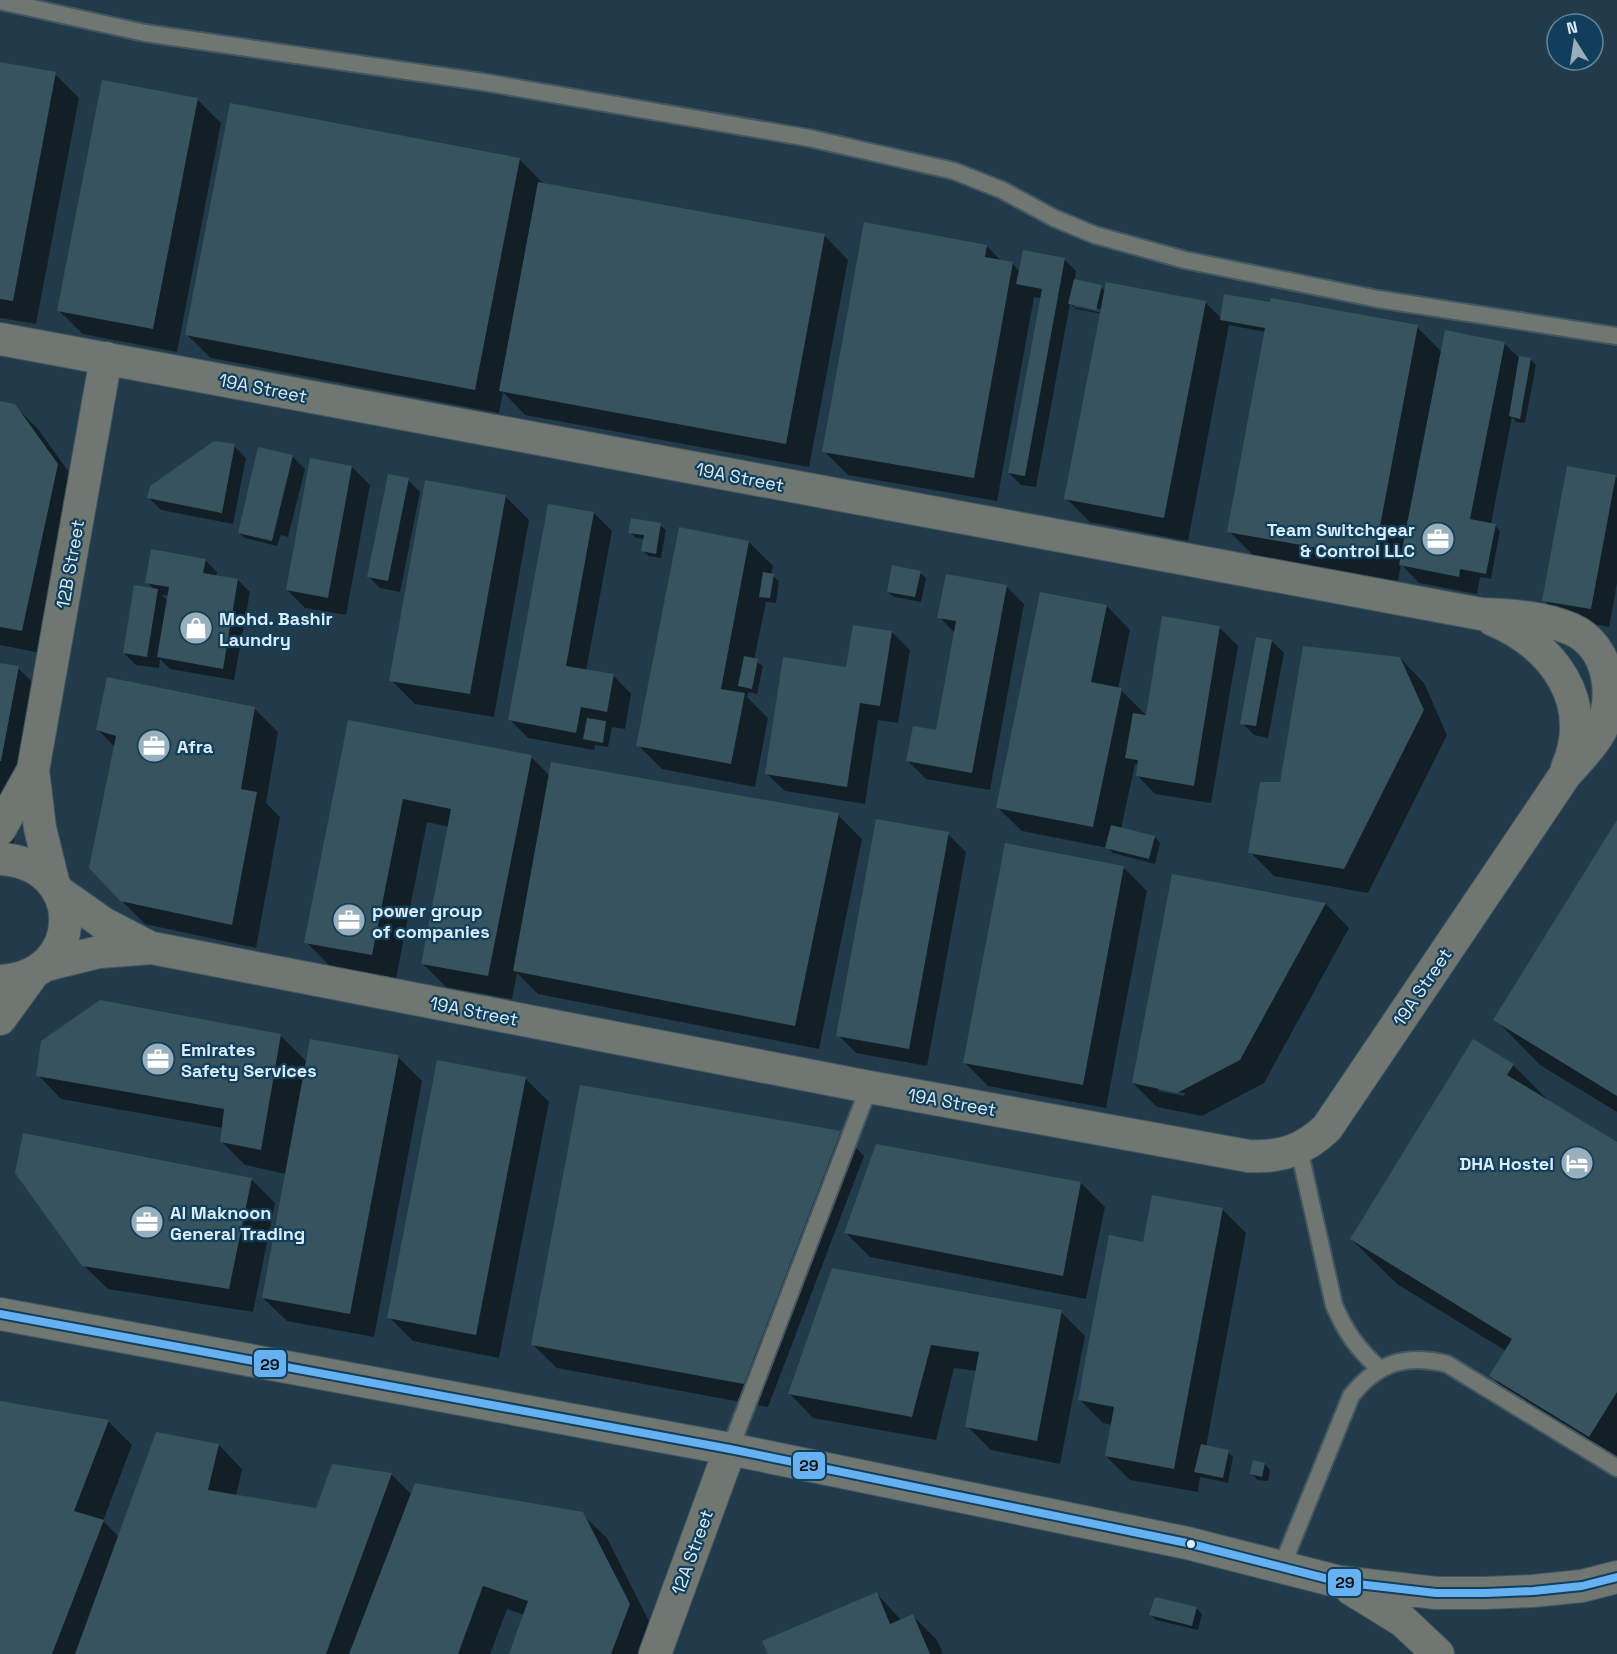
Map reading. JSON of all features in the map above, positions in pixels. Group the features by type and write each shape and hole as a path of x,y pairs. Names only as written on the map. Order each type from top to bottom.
{"street":[{"name":"19A Street","path":"0,339 1481,614"},
{"name":"12B Street","path":"33,770 106,358"},
{"path":"1481,614 1533,618 1572,629 1586,637 1613,677 1608,713 1600,733 1565,775"},
{"path":"1481,614 1511,628 1537,646 1549,657 1567,686 1574,702 1577,721 1576,740 1565,775"},
{"path":"0,829 33,770"},
{"path":"0,1019 56,952 63,938 66,922 64,907 40,828 33,770"},
{"name":"19A Street","path":"152,948 869,1087 1248,1156 1265,1157 1299,1149 1328,1128 1565,775"},
{"path":"0,859 15,860 30,865 43,873 57,888 103,923 152,948"},
{"path":"0,981 15,980 39,970 99,952 152,948"},
{"path":"0,1314 729,1449 1187,1543 1340,1582 1436,1593 1485,1593 1581,1586 1617,1577"},
{"name":"12A Street","path":"655,1654 729,1449"},
{"path":"1340,1582 1403,1621 1438,1654"}],"lane":[{"path":"0,1 145,33 483,82 857,148 954,171 1002,190 1054,218 1095,235 1185,260 1378,299 1617,336"},
{"path":"729,1449 869,1087"},
{"path":"1299,1149 1334,1305 1352,1341 1380,1369"},
{"path":"1282,1566 1345,1408 1359,1386 1380,1369 1396,1362 1413,1359 1447,1364 1617,1468"}],"building":[{"path":"0,62 56,72 13,301 0,299"},
{"path":"102,80 198,98 153,329 57,311"},
{"path":"230,103 520,158 475,390 185,335"},
{"path":"538,182 825,234 786,444 499,391"},
{"path":"864,222 987,245 985,257 1013,262 974,478 822,452"},
{"path":"1023,250 1065,258 1025,476 1008,473 1042,289 1016,284"},
{"path":"1074,279 1102,285 1096,310 1068,304"},
{"path":"1106,282 1206,301 1164,518 1064,499"},
{"path":"1224,294 1270,302 1271,298 1418,325 1374,558 1227,532 1265,328 1220,320"},
{"path":"1445,330 1505,342 1470,519 1496,524 1486,574 1460,569 1459,577 1399,565"},
{"path":"1519,356 1531,358 1520,419 1509,416"},
{"path":"0,401 15,404 58,464 22,631 0,627"},
{"path":"214,441 235,444 222,513 147,498 150,486"},
{"path":"258,447 293,455 272,541 238,533"},
{"path":"310,458 352,466 328,598 286,590"},
{"path":"1567,466 1616,475 1591,609 1542,601"},
{"path":"388,474 409,478 388,581 367,577"},
{"path":"425,480 506,495 470,694 389,681"},
{"path":"548,504 594,512 566,666 614,674 607,712 581,707 576,733 508,720"},
{"path":"631,518 661,523 656,554 641,551 644,535 628,533"},
{"path":"679,527 749,541 721,689 745,693 731,764 636,746"},
{"name":"Mohd. Bashir Laundry","path":"151,549 206,559 203,573 238,579 223,669 157,657 169,587 145,583"},
{"path":"892,565 921,571 915,597 887,592"},
{"path":"763,572 774,574 770,598 759,597"},
{"path":"946,574 1007,585 972,773 906,761 913,726 936,730 956,621 937,618"},
{"path":"134,585 158,589 147,657 123,653"},
{"path":"1040,592 1107,605 1091,682 1122,688 1093,827 996,808"},
{"path":"1162,616 1220,626 1194,786 1136,776 1138,760 1125,758 1133,713 1146,715"},
{"path":"853,625 892,631 880,706 860,703 847,787 765,774 783,657 846,667"},
{"path":"1256,637 1272,640 1256,726 1240,724"},
{"path":"1303,646 1400,657 1424,710 1344,869 1248,853 1260,782 1280,782"},
{"path":"744,656 758,659 752,689 738,686"},
{"path":"0,663 19,666 1,761 0,761"},
{"path":"107,677 255,707 241,789 257,792 232,925 120,901 89,868 116,736 96,730"},
{"path":"587,718 606,721 603,743 583,739"},
{"path":"348,720 532,755 488,976 421,964 451,809 403,799 372,955 304,943"},
{"path":"551,762 839,813 795,1026 513,971"},
{"path":"876,819 949,832 909,1049 836,1036"},
{"path":"1617,820 1617,1096 1493,1020"},
{"path":"1111,825 1155,836 1149,859 1105,848"},
{"path":"1005,843 1124,866 1083,1085 963,1063"},
{"path":"1172,874 1326,903 1240,1060 1177,1093 1132,1083"},
{"name":"Emirates Safety Services","path":"100,1000 281,1034 261,1150 220,1142 224,1109 36,1076 41,1041"},
{"path":"310,1039 399,1055 350,1314 262,1298"},
{"path":"1473,1039 1514,1064 1507,1075 1617,1142 1617,1392 1589,1437 1489,1376 1512,1339 1350,1239"},
{"path":"437,1060 526,1077 476,1335 387,1318"},
{"path":"580,1085 841,1131 744,1384 531,1345"},
{"name":"Al Maknoon General Trading","path":"23,1133 252,1178 229,1289 82,1266 15,1173"},
{"path":"876,1144 1081,1182 1063,1276 844,1233"},
{"path":"1152,1195 1223,1208 1174,1469 1105,1456 1114,1407 1078,1400 1109,1235 1143,1242"},
{"path":"832,1268 1062,1310 1037,1441 965,1427 979,1352 931,1345 912,1417 788,1394"},
{"path":"0,1401 109,1420 74,1511 104,1520 52,1654 0,1654"},
{"path":"156,1432 219,1444 208,1490 316,1508 332,1464 392,1473 326,1654 75,1654"},
{"path":"1201,1444 1229,1450 1223,1478 1194,1472"},
{"path":"1253,1460 1265,1463 1262,1477 1250,1474"},
{"path":"415,1483 583,1512 630,1604 611,1654 509,1654 528,1601 483,1586 458,1654 349,1654"},
{"path":"877,1592 890,1624 913,1614 930,1654 768,1654 762,1641"},
{"path":"1155,1597 1197,1607 1192,1626 1149,1615"}],"transit line":[{"name":"29","path":"0,1314 730,1449 1187,1543 1340,1582 1436,1593 1485,1593 1582,1586 1617,1577"}],"place":[{"name":"Team Switchgear & Control LLC","path":"1438,539"},
{"name":"Mohd. Bashir Laundry","path":"196,628"},
{"name":"Afra","path":"154,746"},
{"name":"power group of companies","path":"349,920"},
{"name":"Emirates Safety Services","path":"158,1059"},
{"name":"DHA Hostel","path":"1577,1163"},
{"name":"Al Maknoon General Trading","path":"147,1222"}]}
